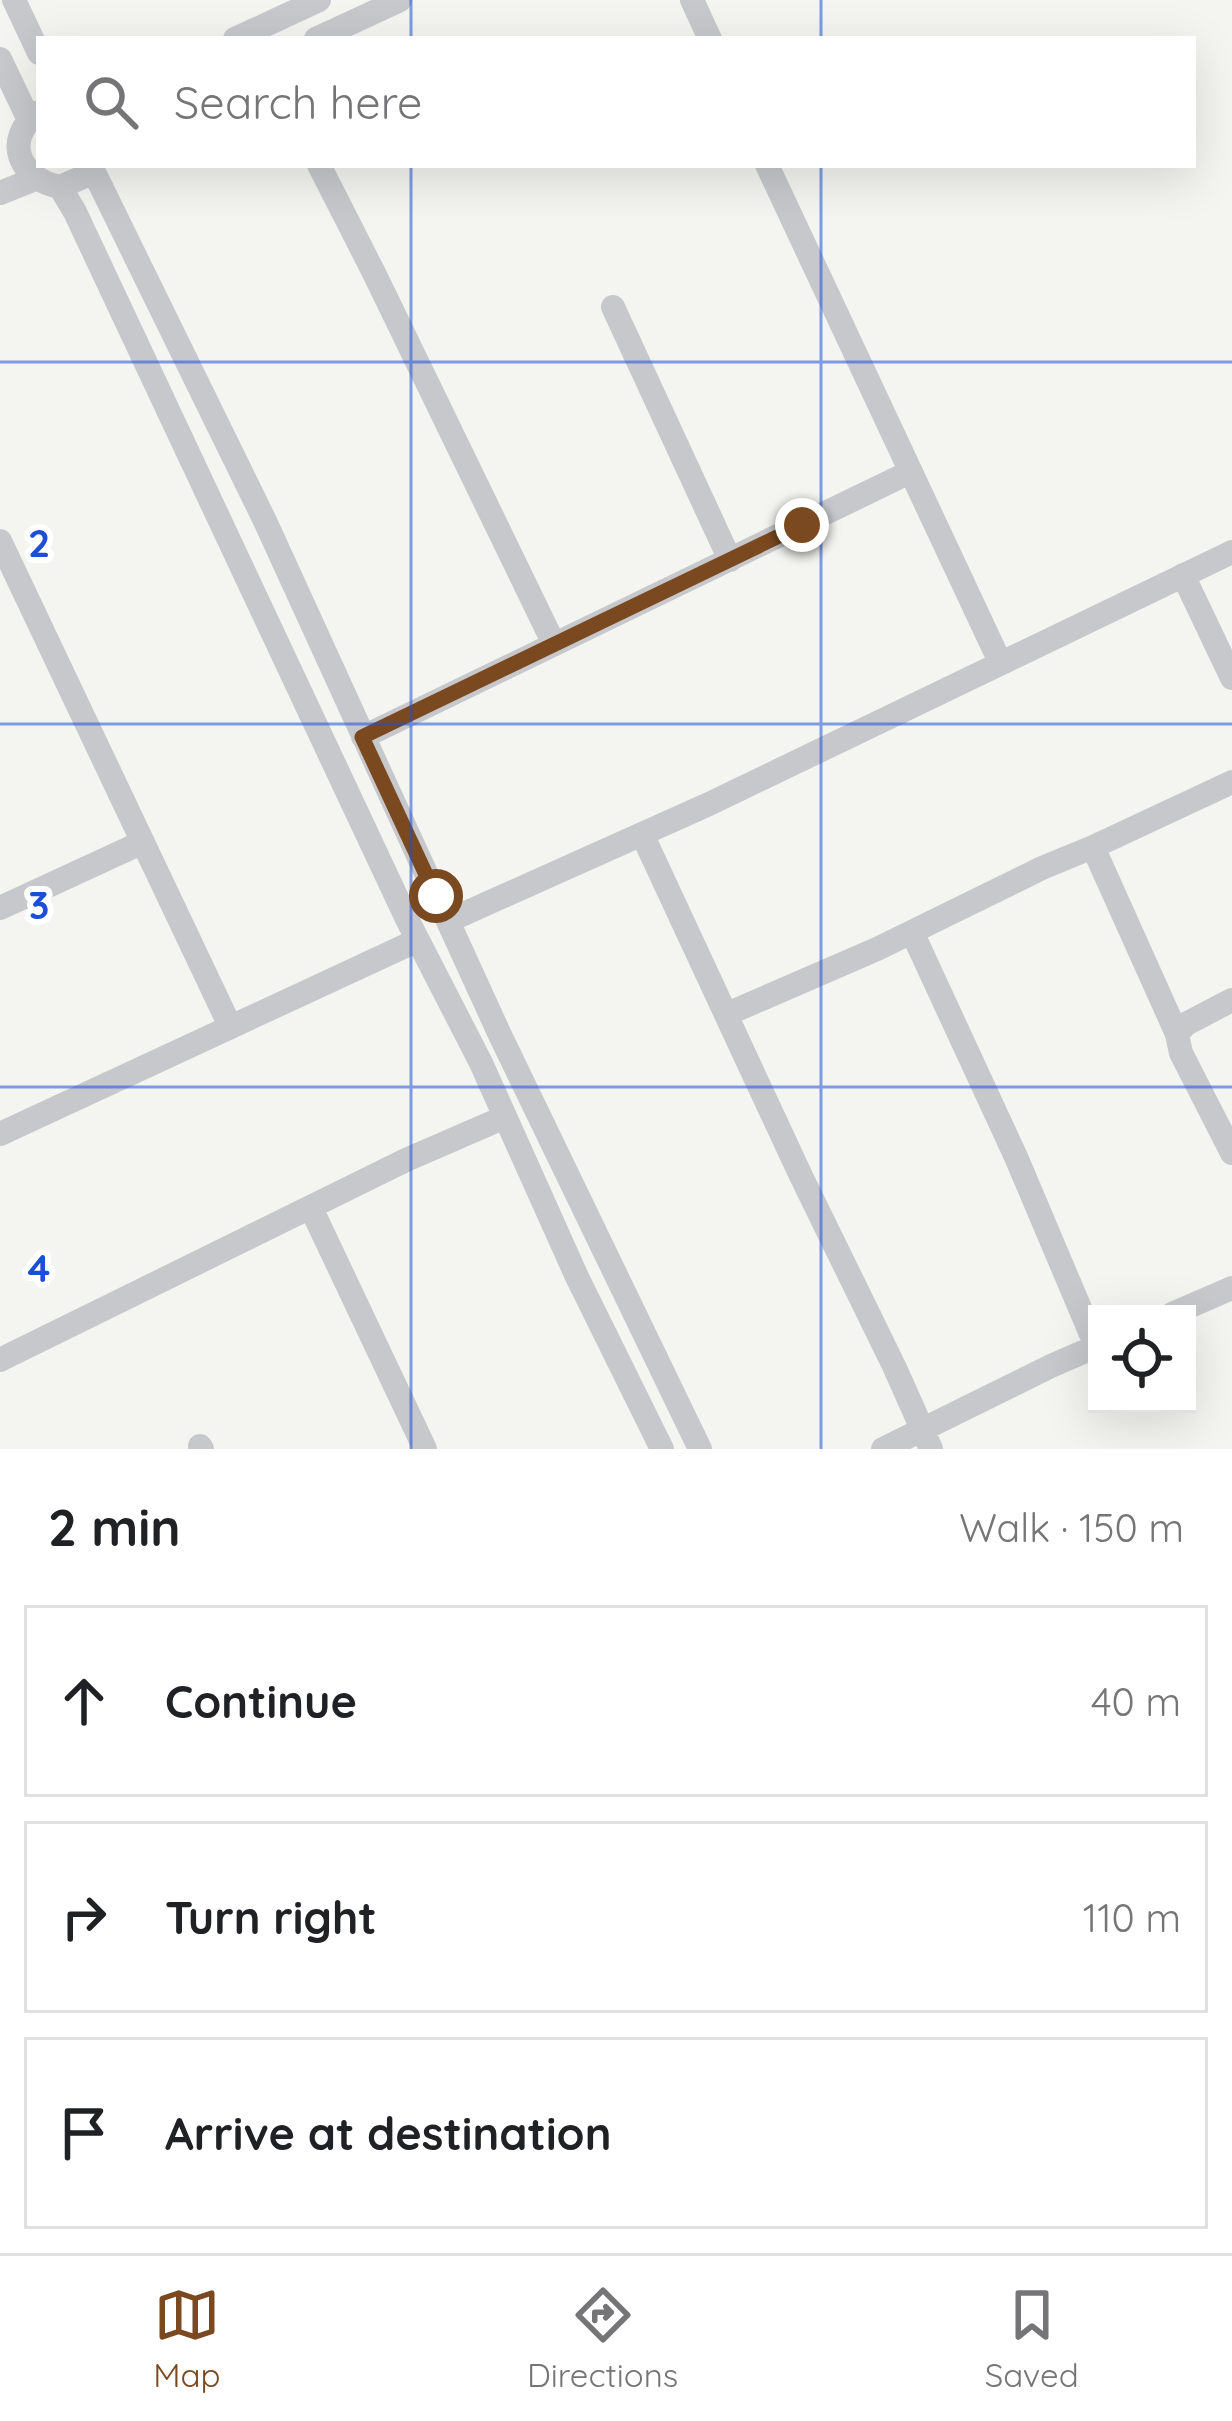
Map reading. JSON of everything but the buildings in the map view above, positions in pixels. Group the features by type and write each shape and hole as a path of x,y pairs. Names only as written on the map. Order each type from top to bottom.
{"street":[{"path":"14,0 36,47"},
{"path":"241,36 319,0"},
{"path":"322,36 400,0"},
{"path":"692,0 709,36"},
{"path":"0,58 34,116 9,149 25,169 60,187 92,168"},
{"path":"93,168 265,521 448,921 700,1449"},
{"path":"320,168 554,644"},
{"path":"768,168 1000,662"},
{"path":"0,194 35,178"},
{"path":"60,187 662,1449"},
{"path":"614,308 730,560"},
{"path":"362,737 910,472"},
{"path":"0,541 230,1026"},
{"path":"448,921 642,834 1232,552"},
{"path":"1183,574 1232,678"},
{"path":"727,1014 1232,782"},
{"path":"642,834 926,1440"},
{"path":"0,908 143,842"},
{"path":"1093,847 1177,1034 1181,1053 1232,1153"},
{"path":"912,932 1088,1325"},
{"path":"0,1134 418,940"},
{"path":"1177,1034 1186,1024 1232,1000"},
{"path":"0,1360 406,1160 506,1117"},
{"path":"310,1208 425,1449"},
{"path":"1193,1305 1232,1288"},
{"path":"884,1449 926,1440 1051,1366 1088,1350"}],"route":[{"path":"436,896 362,737 802,525"}]}
